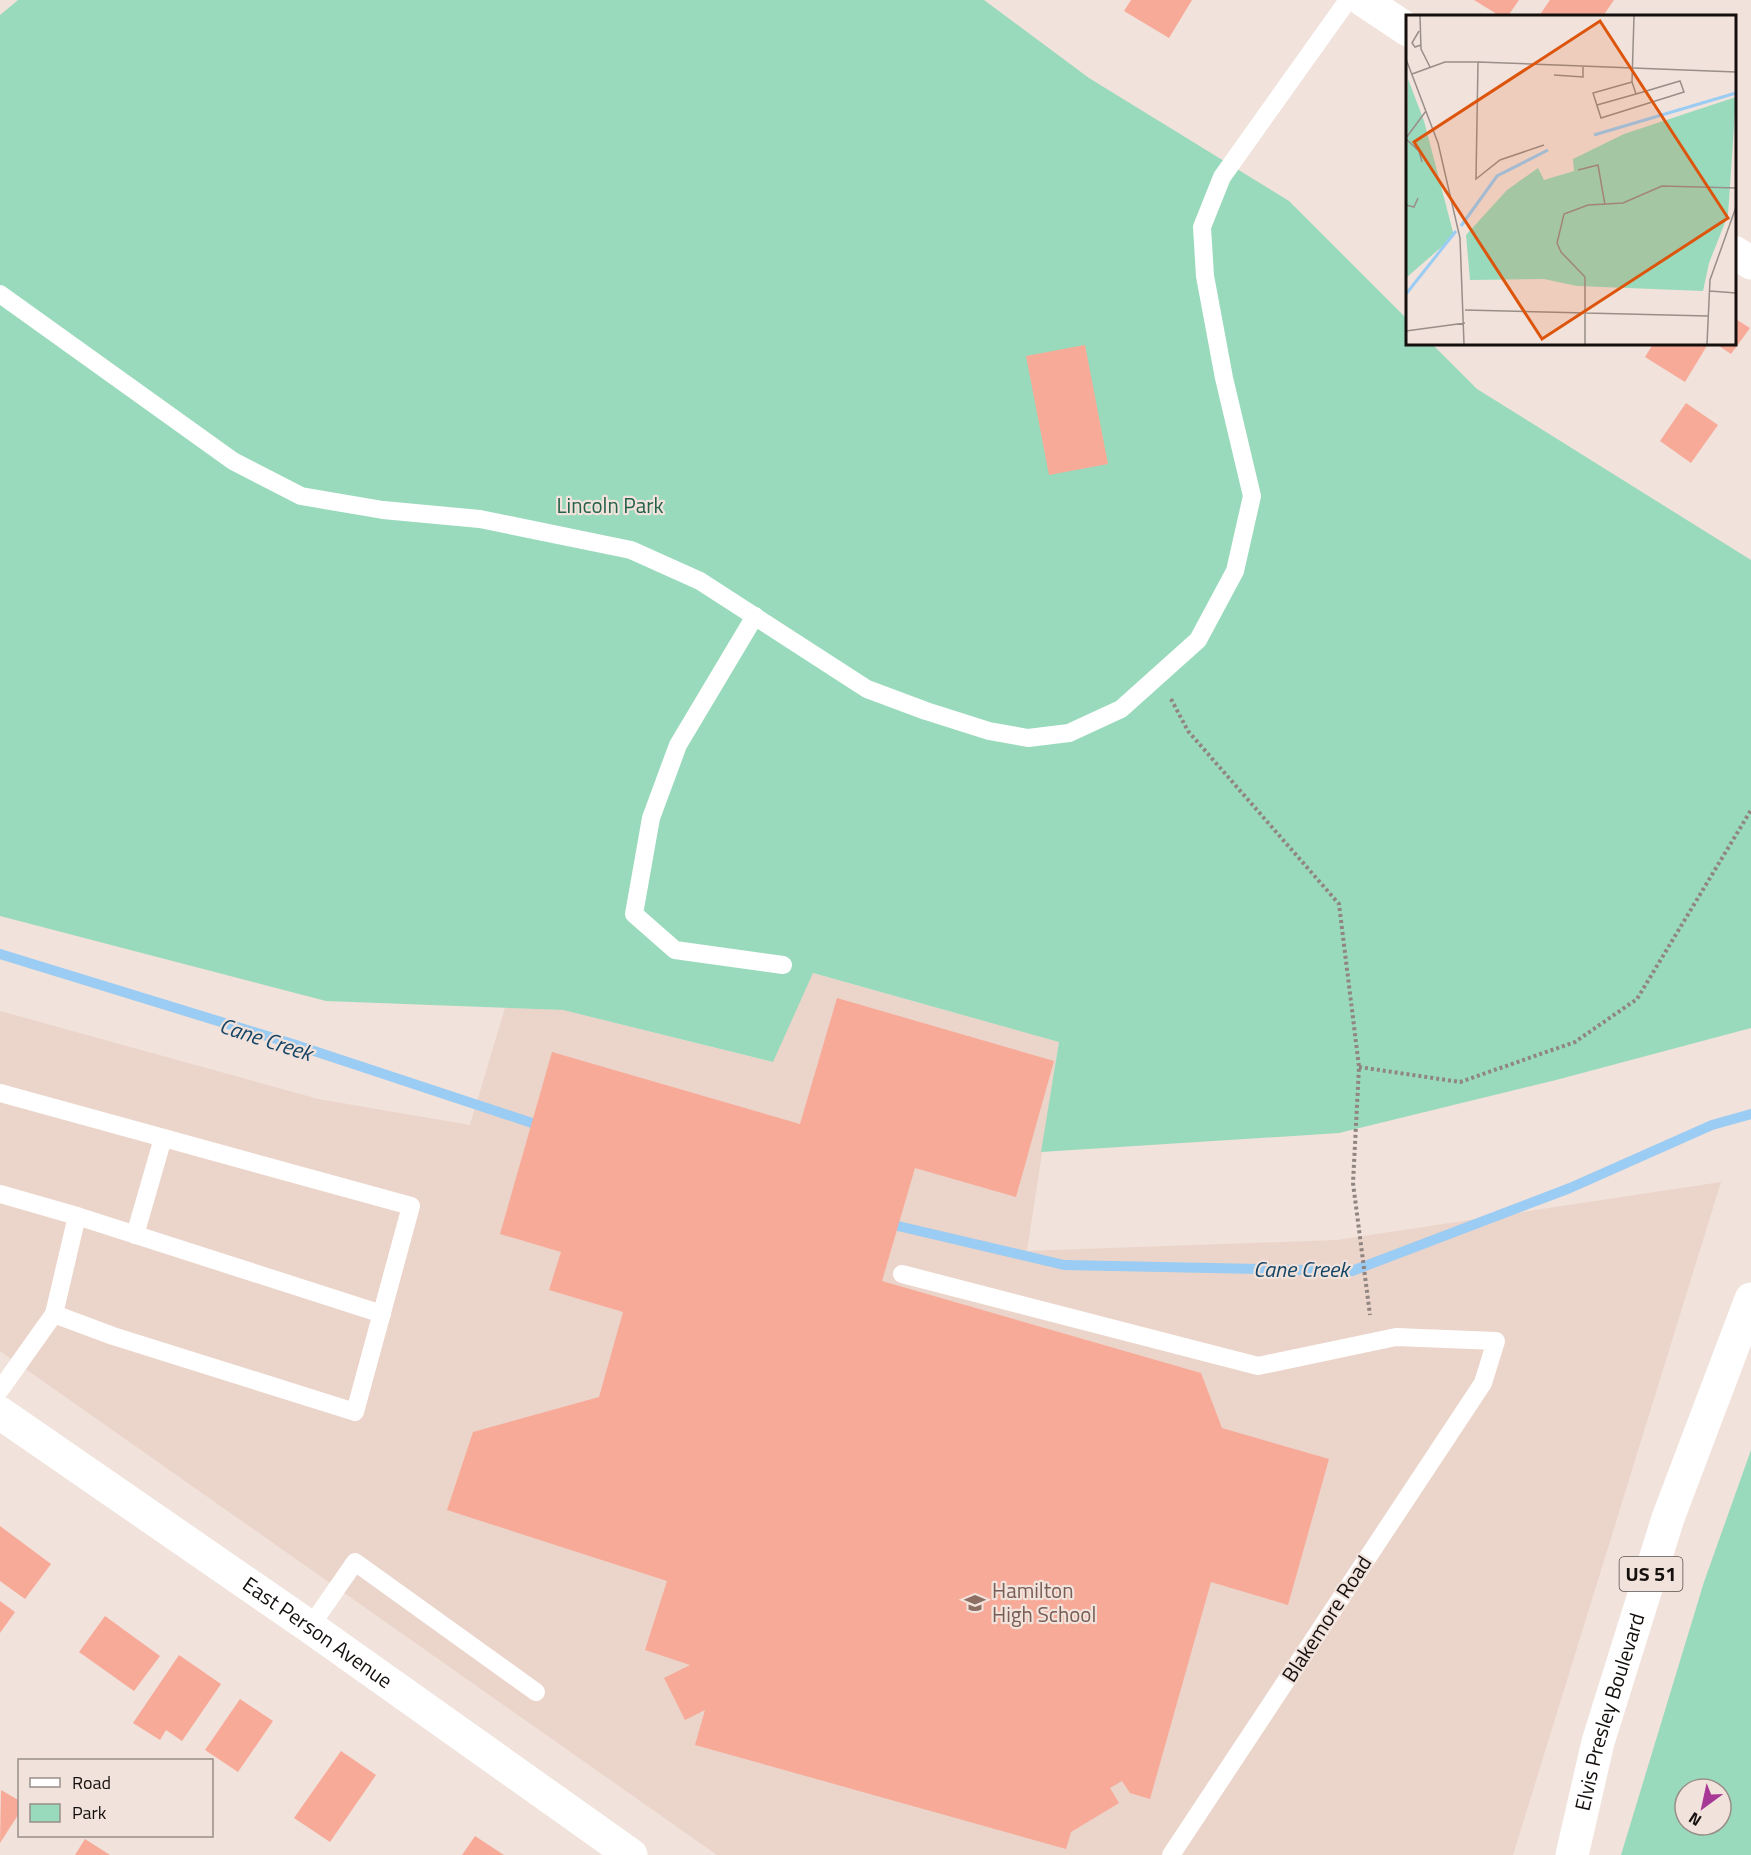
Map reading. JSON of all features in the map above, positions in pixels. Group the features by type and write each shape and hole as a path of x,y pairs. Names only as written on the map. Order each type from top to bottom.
{"main road":[{"path":"1363,0 1406,29"},
{"path":"1736,253 1751,263"},
{"name":"Elvis Presley Boulevard","path":"1572,1855 1598,1742 1668,1518 1751,1299"},
{"name":"East Person Avenue","path":"0,1413 310,1627 631,1855"}],"lane":[{"path":"0,294 233,461 301,496 383,510 480,519 631,550 700,581 867,688 926,711 989,731 1028,738 1070,733 1121,709 1198,640 1235,571 1252,496 1224,378 1205,276 1202,227 1222,177 1348,0"},
{"path":"755,616 678,745 651,818 634,914 675,950 783,965"},
{"path":"0,1093 411,1206 355,1412 113,1336 54,1314"},
{"path":"135,1235 163,1138"},
{"path":"0,1194 382,1314"},
{"path":"0,1390 54,1314 76,1216"},
{"name":"Blakemore Road","path":"902,1274 1258,1366 1396,1337 1496,1341 1483,1383 1171,1855"},
{"path":"310,1627 355,1562 536,1692"}],"path":[{"path":"1159,675 1188,730 1339,904 1359,1067 1353,1183 1370,1307"},
{"path":"1359,1067 1460,1082 1575,1042 1637,999 1751,810"}],"shaded area":[{"name":"Hamilton High School","path":"812,973 1059,1042 1027,1251 1337,1240 1721,1182 1513,1855 717,1855 0,1351 0,1011 318,1099 470,1125 505,1008 563,1010 772,1062"}],"green space":[{"name":"Lincoln Park","path":"18,0 984,0 1089,78 1289,201 1406,318 1406,345 1433,345 1477,389 1751,560 1751,1028 1556,1080 1339,1133 1041,1152 1059,1042 813,973 773,1062 563,1010 326,1001 0,916 0,15"},
{"path":"1751,1450 1751,1855 1621,1855 1704,1582"}],"building":[{"path":"1131,0 1192,0 1169,38 1124,11"},
{"path":"1474,0 1519,0 1509,15 1498,15"},
{"path":"1550,0 1614,0 1604,15 1540,15"},
{"path":"1736,319 1750,328 1731,354 1718,345 1736,345"},
{"path":"1085,345 1108,464 1049,475 1026,356"},
{"path":"1652,345 1707,345 1685,382 1645,357"},
{"path":"1686,403 1718,425 1691,463 1660,441"},
{"name":"Hamilton High School","path":"837,998 1054,1061 1016,1197 915,1168 882,1281 1201,1373 1222,1428 1329,1459 1288,1605 1211,1582 1150,1799 1130,1793 1122,1781 1110,1788 1119,1803 1071,1832 1066,1849 695,1745 705,1710 685,1720 664,1678 690,1665 645,1650 667,1581 447,1510 473,1432 599,1397 623,1312 549,1290 561,1252 500,1234 552,1052 800,1124"},
{"path":"0,1526 51,1564 25,1599 0,1581"},
{"path":"0,1601 15,1612 0,1633"},
{"path":"105,1616 160,1656 134,1691 79,1652"},
{"path":"179,1655 221,1684 182,1741 166,1730 160,1740 133,1723"},
{"path":"240,1699 273,1721 238,1772 205,1750"},
{"path":"341,1751 376,1775 330,1842 294,1818"},
{"path":"1,1790 18,1800 18,1815 0,1843"},
{"path":"475,1836 504,1855 462,1855"},
{"path":"85,1839 110,1855 75,1855"}],"waterway":[{"name":"Cane Creek","path":"0,954 296,1045 532,1123"},
{"name":"Cane Creek","path":"898,1226 1064,1265 1352,1271 1570,1188 1712,1125 1751,1114"}],"place":[{"name":"Hamilton High School","path":"975,1603"}]}
